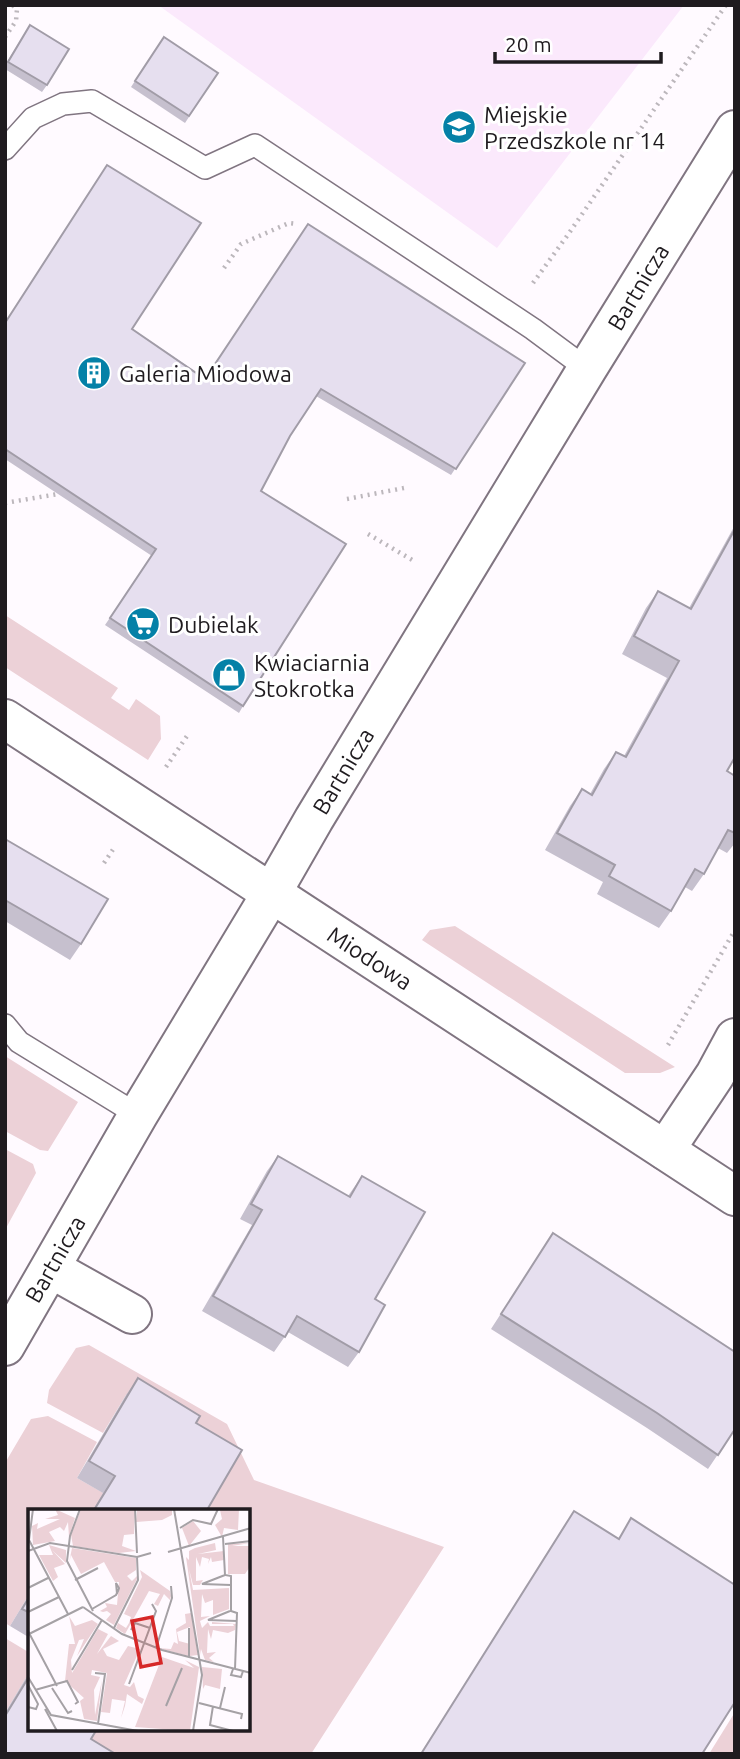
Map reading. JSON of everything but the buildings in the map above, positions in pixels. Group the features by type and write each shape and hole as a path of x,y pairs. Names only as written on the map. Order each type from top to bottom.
{"street":[{"name":"Bartnicza","path":"5,1346 138,1115 314,819 735,130"},
{"name":"Miodowa","path":"5,719 735,1196"},
{"path":"665,1150 715,1075 735,1038"},
{"path":"50,1268 132,1314"}],"lane":[{"path":"5,149 33,118 63,104 92,102 205,167 256,145 533,329 587,369"},
{"path":"5,1025 19,1042 138,1115"}],"path":[{"path":"5,37 16,21 17,9 12,5"},
{"path":"533,329 529,289 726,5"},
{"path":"224,268 241,244"},
{"path":"347,499 404,488"},
{"path":"5,503 58,494"},
{"path":"368,534 418,563"},
{"path":"668,1045 735,930"}],"shaded area":[{"name":"Miejskie Przedszkole nr 14","path":"158,5 684,5 497,248"},
{"path":"5,615 118,688 111,698 129,710 136,699 160,716 161,739 148,760 5,667"},
{"path":"455,926 675,1067 660,1073 625,1073 422,940 430,930"},
{"path":"5,1056 78,1102 48,1151 40,1150 5,1131"},
{"path":"5,1149 33,1164 36,1173 5,1230"},
{"path":"89,1345 227,1424 254,1480 444,1547 311,1754 75,1754 93,1731 250,1731 250,1509 204,1509 126,1395 103,1433 47,1403 49,1390 76,1348"},
{"path":"48,1416 97,1442 77,1478 114,1499 95,1509 28,1509 28,1596 10,1626 5,1623 5,1463 31,1419"},
{"path":"5,1638 28,1652 28,1674 5,1713"},
{"path":"735,1712 735,1754 709,1754"}],"place":[{"name":"Miejskie Przedszkole nr 14","path":"459,127"},
{"name":"Galeria Miodowa","path":"94,373"},
{"name":"Dubielak","path":"143,624"},
{"name":"Kwiaciarnia Stokrotka","path":"229,675"}]}
